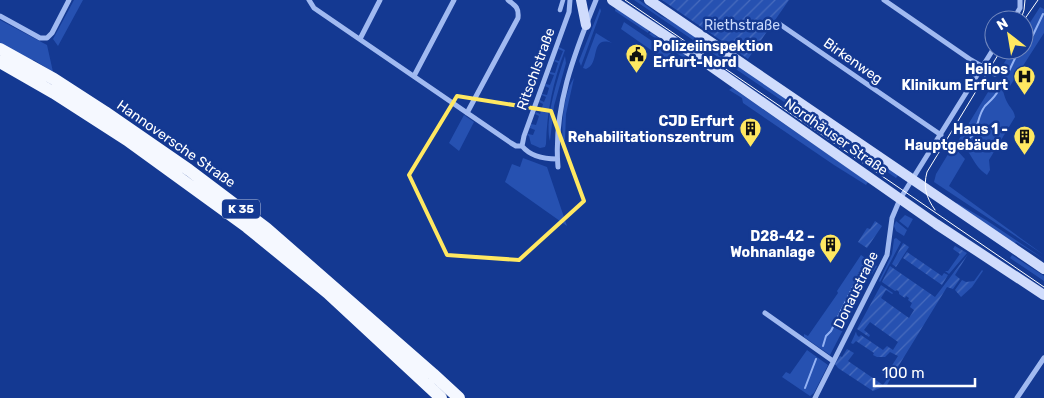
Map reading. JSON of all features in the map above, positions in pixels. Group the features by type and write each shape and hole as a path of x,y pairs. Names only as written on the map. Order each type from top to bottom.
{"highway":[{"name":"Hannoversche Straße","path":"0,49 54,79 105,112 189,170 266,228 459,398"},
{"name":"Hannoversche Straße","path":"0,62 54,93 127,140 247,227 328,293 441,398"}],"main road":[{"path":"581,0 586,25"},
{"name":"Nordhäuser Straße","path":"612,0 699,58 900,199 1044,295"},
{"name":"Nordhäuser Straße","path":"650,0 1044,269"}],"street":[{"path":"0,16 40,38 47,38 52,33 69,0"},
{"path":"309,0 314,8 511,143 516,146 522,146 533,154 557,159"},
{"path":"360,39 380,0"},
{"path":"414,76 454,0"},
{"path":"467,113 518,18 517,6 508,0"},
{"path":"560,10 563,0"},
{"name":"Ritschlstraße","path":"522,146 569,12 570,0"},
{"path":"576,0 578,17"},
{"path":"558,167 558,126 562,101 573,60 596,0"},
{"path":"884,0 995,74"},
{"name":"Birkenweg","path":"778,23 941,135"},
{"name":"Donaustraße","path":"815,398 887,255 892,218 900,199 986,60"},
{"path":"765,313 834,361"},
{"path":"1017,398 1044,358"}],"highlighted area":[{"path":"457,96 551,111 584,201 519,260 447,255 409,175"}],"green space":[{"path":"74,0 83,0 58,46 53,39"},
{"path":"634,0 639,0 661,16 681,26 899,174 896,178"},
{"name":"Riethstraße","path":"662,0 789,0 748,59"},
{"path":"616,6 647,27 648,33 615,11"},
{"path":"1040,7 1044,9 1044,33 1034,49 1034,16"},
{"path":"600,8 601,11 581,66 579,61"},
{"path":"0,20 47,45 53,72 34,60 29,60 0,44"},
{"path":"624,22 683,62 678,69 621,29"},
{"path":"651,32 686,54 685,59 649,34"},
{"path":"596,33 612,43 600,43 593,62 586,69 583,68"},
{"path":"559,47 565,50 551,96 546,144 545,147 540,148 531,144 527,135 533,135 535,130 530,128 531,124 536,125 539,116 535,114 536,112 540,114 543,104 539,102 540,100 544,102 546,97 542,94 547,95 549,88 545,86 546,84 550,85 554,75 550,74 550,72 555,73 558,63 554,61 559,61 563,51 558,49"},
{"path":"565,56 566,63 554,106 550,141 550,111"},
{"path":"1006,60 1027,60 1010,86 1007,80 998,73"},
{"path":"574,78 566,114 565,140 563,141 564,109"},
{"path":"996,79 1015,117 989,160 990,170 987,175 978,167 963,145 958,141"},
{"path":"732,88 868,182 866,185 743,103 742,98 729,90"},
{"path":"464,115 474,122 459,151 449,143"},
{"path":"953,146 965,159 949,186 1044,255 934,182 936,174"},
{"path":"523,158 547,167 567,226 505,182 512,164 520,167"},
{"path":"957,203 1044,259 1016,242 1014,244"},
{"path":"905,215 913,219 908,228 899,221"},
{"path":"875,221 882,226 867,248 858,242 867,228 870,229"},
{"path":"896,221 907,230 904,236 896,231 894,226"},
{"path":"896,238 901,242 880,282 892,254 894,239"},
{"path":"903,243 909,247 896,267 892,264"},
{"path":"955,246 967,253 949,274 945,271 948,271 960,254 953,249"},
{"path":"907,252 942,276 944,273 948,275 942,285 903,258"},
{"path":"968,254 955,275 960,279 953,289 947,287 896,370 891,367 898,356 890,352 885,357 877,357 856,341 853,344 851,343 856,332 859,337 861,335 883,350 887,346 893,350 898,342 870,322 864,330 870,335 869,337 857,329 881,285 893,293 886,290 881,298 909,318 914,310 910,307 912,303 908,300 909,298 906,296 905,298 897,290 895,291 882,282 890,266 935,297"},
{"path":"861,255 877,266 872,274 868,272 853,300 857,303 830,355 804,337 804,334 808,336 838,293 837,291"},
{"path":"1012,255 1044,276 1044,281 1010,258"},
{"path":"982,270 972,287 961,297 955,290 962,280 966,282 974,281"},
{"path":"847,349 854,353 848,361 883,385 889,377 881,372 883,369 892,376 887,385 873,391 838,368 835,364"},
{"path":"807,350 828,365 814,393 810,396 782,377 786,372 790,374"}],"waterway":[{"path":"1034,33 1043,14"},
{"path":"1008,73 1014,60"},
{"path":"966,141 974,133 985,106 998,91"},
{"path":"823,346 826,336 831,331 865,263"},
{"path":"805,388 816,359"}],"tram line":[{"path":"625,0 1044,287"},
{"path":"1024,10 1025,0"},
{"path":"1031,10 1038,0"},
{"path":"935,210 926,192 927,172 995,60"}],"place":[{"name":"Polizeiinspektion Erfurt-Nord","path":"637,73"},
{"name":"Helios Klinikum Erfurt","path":"1024,96"},
{"name":"CJD Erfurt Rehabilitationszentrum","path":"750,148"},
{"name":"Haus 1 - Hauptgebäude","path":"1024,156"},
{"name":"D28-42 – Wohnanlage","path":"831,263"}]}
